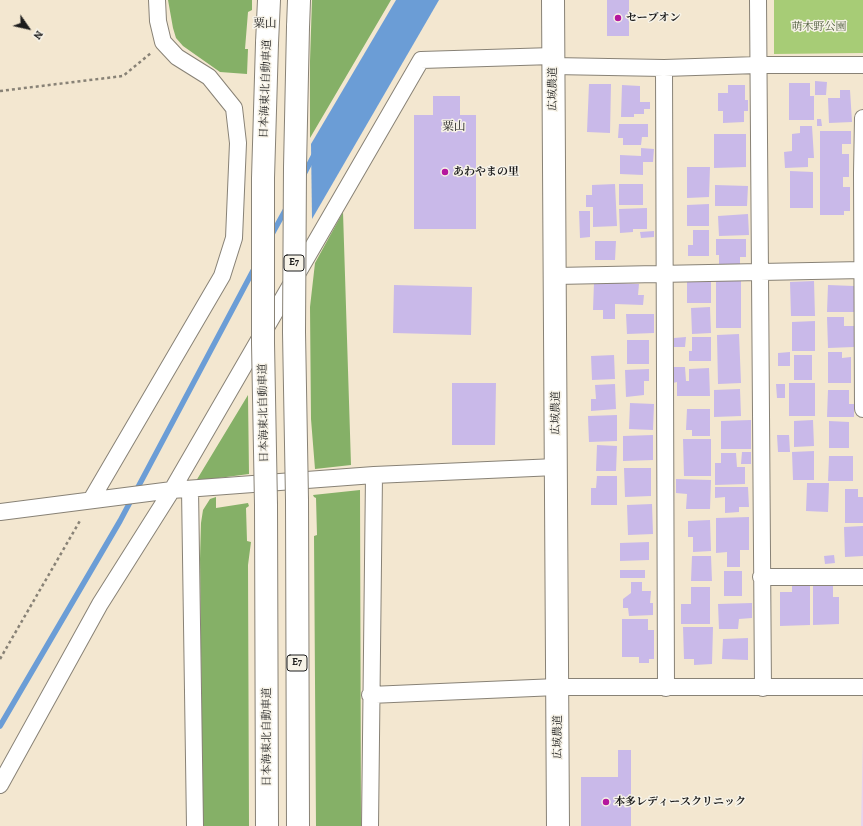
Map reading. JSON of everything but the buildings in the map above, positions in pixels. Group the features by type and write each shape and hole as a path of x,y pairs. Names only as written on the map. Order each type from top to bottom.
{"main road":[{"name":"日本海東北自動車道","path":"267,826 263,178 269,0"},
{"name":"E7","path":"298,826 294,324 295,167 299,0"},
{"name":"広域農道","path":"553,0 558,826"}],"street":[{"path":"97,500 222,276 234,238 238,143 234,108 210,77 177,57 163,42 158,21 157,0"},
{"path":"758,0 763,688"},
{"path":"0,785 100,604 165,491 420,60 553,61 664,68 758,65 863,65"},
{"path":"664,68 666,688"},
{"path":"863,118 863,409"},
{"path":"555,276 863,270"},
{"path":"0,512 190,489 374,475 556,468"},
{"path":"370,826 370,695 374,475"},
{"path":"190,489 195,826"},
{"path":"761,577 863,577"},
{"path":"370,695 557,687 863,687"}],"path":[{"path":"0,91 122,76 163,42"},
{"path":"0,659 63,553 97,500"}],"shaded area":[{"path":"863,735 863,826 861,826"}],"green space":[{"path":"168,0 252,0 252,10 248,12 245,49 248,49 247,74 220,72 183,46 176,38"},
{"path":"312,0 391,0 310,138 310,61"},
{"name":"萌木野公園","path":"774,0 863,0 863,53 774,54"},
{"path":"343,212 351,465 315,469 311,419 310,307 315,263"},
{"path":"248,395 249,474 196,481"},
{"path":"360,490 361,826 316,826 314,536 317,535 316,498 313,495"},
{"path":"216,497 216,508 248,503 249,506 246,508 247,541 251,542 248,565 249,826 203,826 200,559 201,523 203,510 210,499"}],"water":[{"path":"396,0 439,0 312,219 311,144"}],"waterway":[{"path":"303,176 314,155"},
{"path":"271,236 287,207"},
{"path":"0,726 120,521 255,267"}],"place":[{"name":"セーブオン","path":"618,18"},
{"name":"あわやまの里","path":"445,172"},
{"name":"本多レディースクリニック","path":"606,802"}],"district":[{"name":"粟山","path":"265,24"},
{"name":"粟山","path":"454,127"}]}
